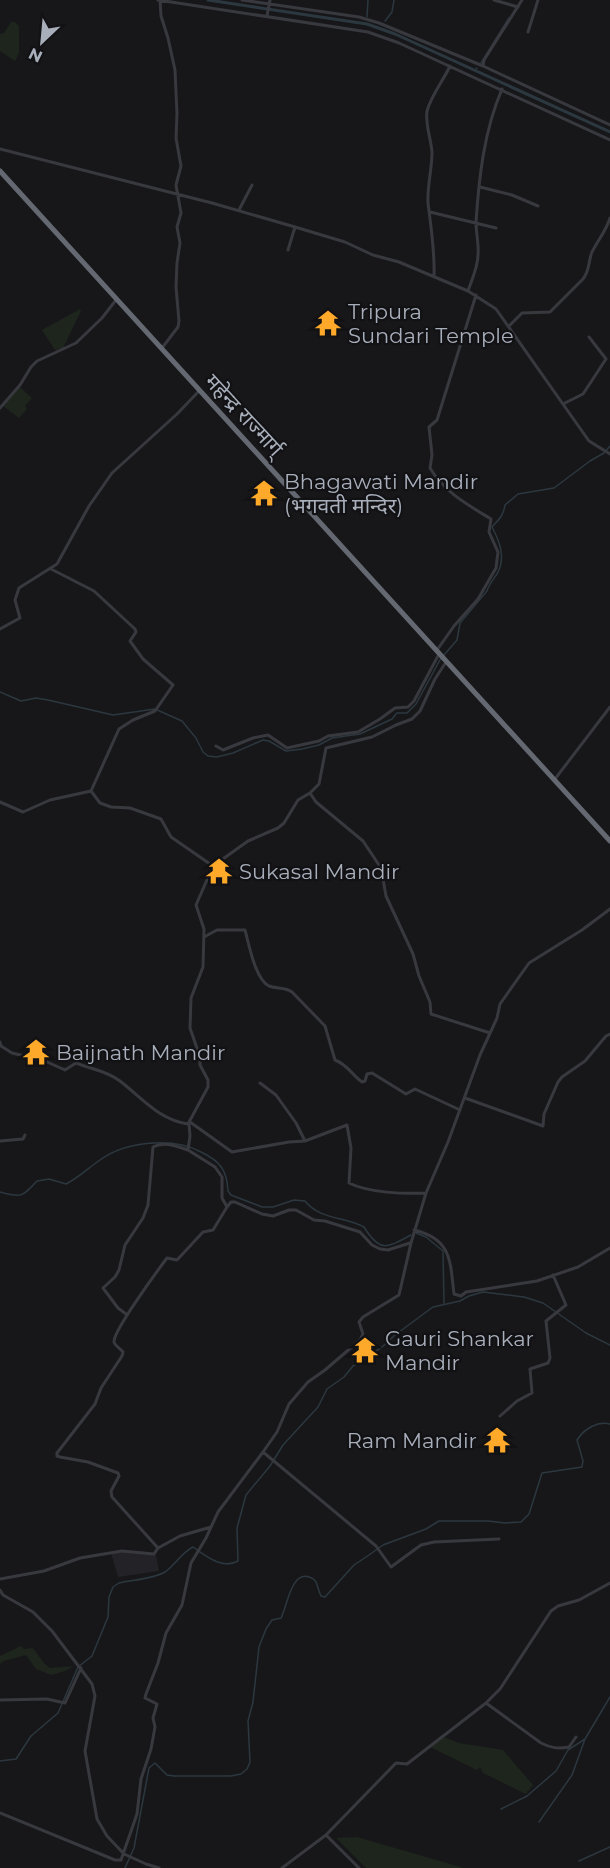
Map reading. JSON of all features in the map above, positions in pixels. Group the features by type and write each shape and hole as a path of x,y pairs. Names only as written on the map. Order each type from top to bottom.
{"highway":[{"name":"महेन्द्र राज्मार्ग्","path":"0,171 610,841"}],"street":[{"path":"161,349 178,327 179,321 176,287 180,243 177,228 181,213 176,185 181,166 176,138 175,70 159,0 368,32 399,43 610,140"},
{"path":"242,0 269,2 359,17 379,23 483,66 610,125"},
{"path":"494,0 518,8"},
{"path":"483,66 484,60 522,0"},
{"path":"528,32 538,0"},
{"path":"267,15 269,2"},
{"path":"434,276 435,256 428,196 432,155 427,117 428,110 450,66"},
{"path":"468,291 478,254 476,223 487,130 502,89"},
{"path":"0,149 239,210 345,242 468,291 496,309 589,441 610,453"},
{"path":"239,210 252,185"},
{"path":"480,187 512,195 538,206"},
{"path":"430,212 496,228"},
{"path":"509,326 522,313 550,312 583,279 588,273 591,255 610,218"},
{"path":"288,250 295,227"},
{"path":"188,1147 189,1123 208,1087 208,1080 200,1065 189,1017 191,998 202,972 204,928 196,905 213,866 248,841 284,823 298,800 310,793 321,779 326,748 372,736 412,719 420,711 435,679 454,626 478,599 496,568 498,552 489,532 491,519 459,499 430,468 432,455 429,427 437,420 476,295"},
{"path":"0,408 37,361 76,343 102,318 116,300"},
{"path":"562,404 583,394 606,359 588,337"},
{"path":"0,629 20,618 15,600 19,588 51,569 62,557 88,506 112,473 199,391"},
{"path":"51,569 94,591 135,629 136,632 130,641 143,659 173,685 155,711 119,729 90,791"},
{"path":"216,746 223,750 253,738 268,735 287,748 320,741 328,736 358,732 395,708 408,707 442,656"},
{"path":"554,780 610,707"},
{"path":"0,802 23,812 50,800 90,791"},
{"path":"90,791 95,799 111,807 130,808 160,819 171,837 213,866"},
{"path":"310,793 315,802 363,841 381,868 386,896 413,954 430,1002 431,1014 490,1033"},
{"path":"0,1813 115,1860 121,1860 137,1814 141,1779 151,1749 153,1718 157,1704 145,1698 166,1633 182,1605 191,1563 218,1512 263,1452 289,1404 308,1382 326,1370 360,1340 363,1334 359,1322 363,1317 399,1295 412,1237 426,1193 500,1004 529,963 582,930 610,909"},
{"path":"204,937 217,930 245,930 256,967 264,982 271,987 288,989 324,1026 335,1060 353,1071 356,1078 362,1082 365,1081 367,1074 372,1073 406,1094 415,1089 460,1110"},
{"path":"465,1098 543,1126 544,1114 558,1082 585,1061 606,1035 610,1034"},
{"path":"0,1042 1,1046 12,1053 45,1061 62,1069 68,1069 76,1063 110,1074 150,1108 174,1121 189,1123 232,1152 304,1141 347,1125 351,1148 349,1183 402,1193 426,1193"},
{"path":"260,1083 276,1095 296,1122 304,1141"},
{"path":"0,1141 23,1139 25,1135"},
{"path":"126,1314 103,1288 115,1277 125,1245 143,1218 148,1205 153,1147 166,1144 188,1147 215,1167 222,1177 222,1198 227,1207"},
{"path":"158,1548 112,1497 111,1491 119,1476 118,1473 88,1462 57,1456 58,1451 95,1404 101,1388 122,1356 123,1352 115,1345 114,1340 126,1314 167,1258 177,1260 203,1232 213,1230 231,1202 273,1216 296,1210 314,1220 325,1221 360,1232 372,1245 380,1249 388,1250 411,1243"},
{"path":"414,1230 430,1234 448,1251 454,1294 460,1296 466,1292 525,1284 578,1267 610,1248"},
{"path":"500,1416 532,1392 530,1369 548,1362 550,1358 546,1325 548,1318 566,1305 553,1275"},
{"path":"263,1452 376,1546 391,1567 421,1545 434,1542 499,1539"},
{"path":"0,1579 44,1571 80,1558 122,1551 154,1554 158,1548 180,1536 211,1527"},
{"path":"282,1868 326,1835 396,1763 407,1764 500,1689 551,1611 558,1606 579,1600 610,1582"},
{"path":"0,1590 3,1595 33,1612 52,1630 92,1684 95,1695 85,1751 97,1819 107,1836 124,1854 159,1868"},
{"path":"0,1700 47,1699 65,1703 80,1666"},
{"path":"486,1702 550,1748 569,1747 576,1737"},
{"path":"326,1835 359,1868"}],"shaded area":[{"path":"11,22 19,26 19,53 15,61 0,51 0,34 4,33"},
{"path":"80,309 63,348 55,350 42,330"},
{"path":"20,387 32,398 25,406 27,409 19,418 3,406"},
{"path":"135,1552 156,1555 159,1571 118,1577 111,1553"},
{"path":"21,1646 24,1649 33,1648 50,1668 74,1666 51,1675 36,1669 26,1655 0,1664 0,1656"},
{"path":"444,1737 459,1743 503,1750 533,1785 526,1794 483,1773 480,1767 477,1770 430,1747"},
{"path":"357,1837 464,1868 366,1868 336,1838"}],"waterway":[{"path":"208,0 367,24 395,34 610,132"},
{"path":"367,17 368,0"},
{"path":"385,21 392,12 394,0"},
{"path":"481,63 509,18"},
{"path":"444,655 457,640 460,623 487,591 500,568 501,550 492,527 502,515 505,505 518,494 554,488 604,453 610,446"},
{"path":"0,692 21,701 36,698 113,715 155,709 182,721 196,738 203,752 208,756 217,757 263,740 286,751 319,745 332,738 360,734 392,719 397,713 407,713 416,704 441,658"},
{"path":"0,1192 21,1195 37,1181 49,1179 66,1184 100,1160 136,1145 177,1144 201,1152 218,1163 224,1172 231,1195 262,1207 273,1207 294,1200 305,1201 318,1212 364,1227 375,1241 384,1246 411,1235"},
{"path":"416,1233 426,1237 443,1251 444,1303"},
{"path":"0,1761 16,1759 31,1736 58,1713 78,1667 92,1656 108,1617 109,1597 113,1587 119,1583 149,1578 165,1572 193,1547 220,1563 238,1561 237,1528 246,1495 270,1466 283,1445 318,1407 327,1389 344,1377 353,1366 382,1347 433,1307 460,1301 483,1292 524,1297 543,1303 586,1333 610,1345"},
{"path":"125,1868 134,1848 149,1768 155,1763 167,1775 174,1776 231,1776 241,1774 247,1769 250,1762 248,1721 253,1702 259,1647 272,1620 281,1618 290,1591 298,1579 312,1578 321,1596 325,1597 354,1565 383,1545 426,1529 439,1521 521,1522 529,1514 542,1473 582,1467 583,1461 577,1440 591,1427 610,1424"},
{"path":"501,1809 527,1796 556,1771 568,1750 585,1739 610,1697"},
{"path":"539,1822 572,1775 585,1739"},
{"path":"579,1861 610,1847"}],"place":[{"name":"Tripura Sundari Temple","path":"328,323"},
{"name":"Bhagawati Mandir (भगवती मन्दिर)","path":"264,493"},
{"name":"Sukasal Mandir","path":"219,871"},
{"name":"Baijnath Mandir","path":"36,1052"},
{"name":"Gauri Shankar Mandir","path":"365,1350"},
{"name":"Ram Mandir","path":"497,1440"}]}
